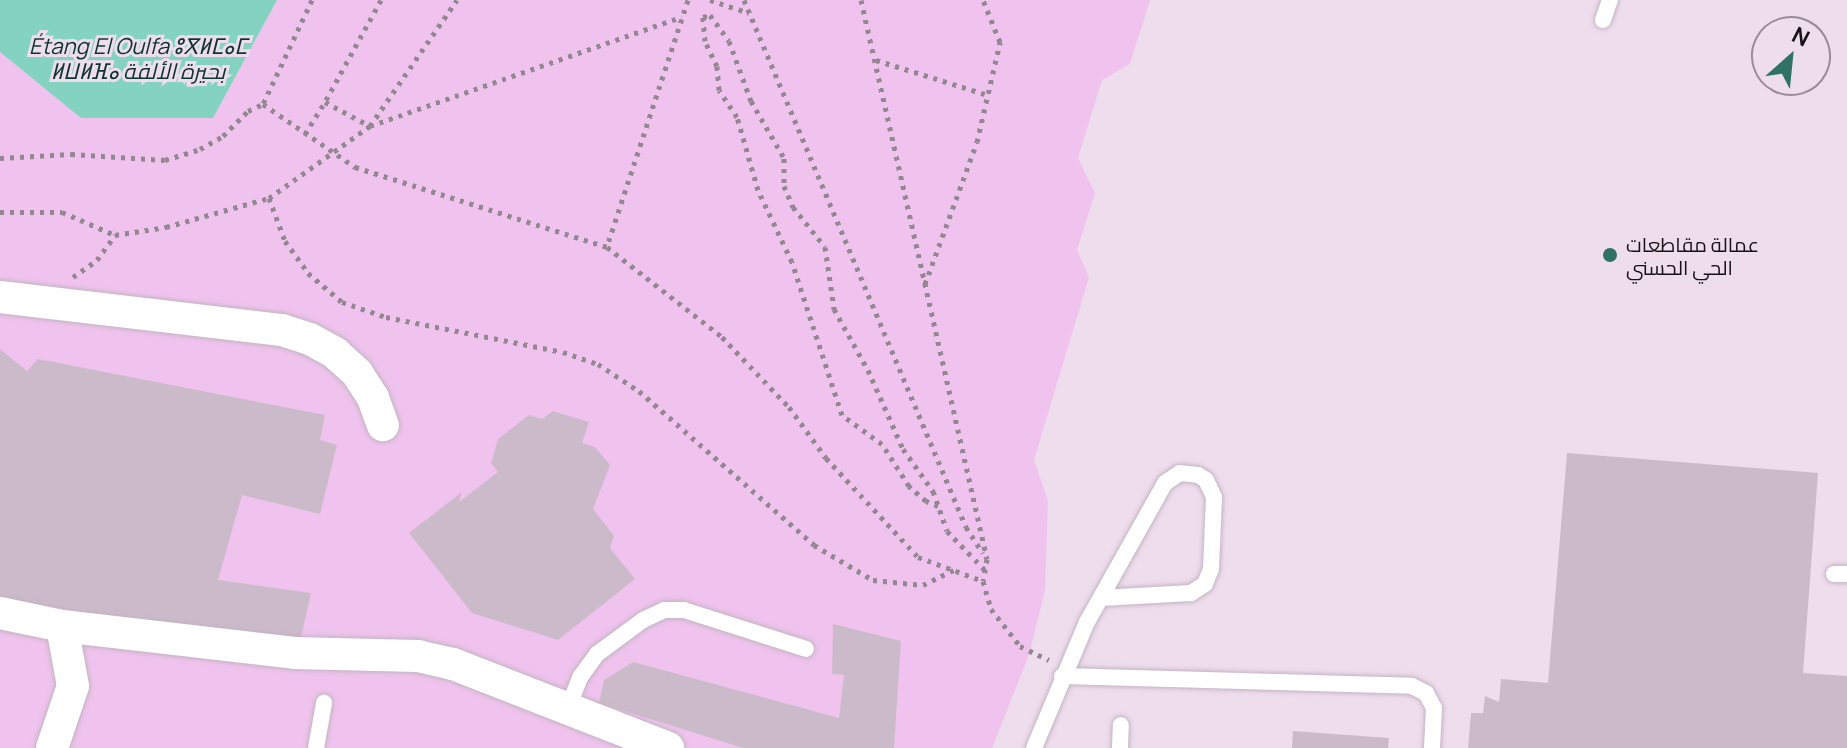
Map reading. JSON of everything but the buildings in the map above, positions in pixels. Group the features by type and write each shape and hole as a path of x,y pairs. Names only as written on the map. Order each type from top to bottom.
{"street":[{"path":"0,297 268,328 310,339 335,353 357,373 373,398 383,425"},
{"path":"0,613 62,626 294,653 418,656 453,664 668,748"},
{"path":"62,626 73,686"},
{"path":"52,748 73,686 107,631"}],"lane":[{"path":"1603,20 1610,0"},
{"path":"1034,748 1064,672 1101,598 1165,483 1180,473 1198,475 1206,480 1214,497 1211,569 1205,584 1191,593 1101,598"},
{"path":"567,710 581,676 597,654 643,620 664,610 684,610 806,649"},
{"path":"1064,672 1412,686 1426,693 1434,708 1432,748"},
{"path":"316,748 324,703"},
{"path":"1120,748 1121,725"}],"path":[{"path":"0,158 71,154 165,160 200,149 223,136 248,111 263,104 312,0"},
{"path":"305,134 381,0"},
{"path":"370,126 457,0"},
{"path":"607,247 688,0"},
{"path":"710,0 750,14"},
{"path":"744,0 966,527 987,559"},
{"path":"861,0 987,559 983,581 991,609 1020,646 1064,672"},
{"path":"924,285 977,142 1000,42 983,0"},
{"path":"938,506 926,501 909,486 882,444 842,415 792,262 758,190 737,117 719,90 717,66 705,41 703,17 710,15 729,41 751,101 784,158 784,186 793,207 825,247 834,309 868,370 903,449 933,491 947,531 985,570"},
{"path":"0,212 62,212 115,235 166,227 269,198 370,126 683,17"},
{"path":"875,60 988,95"},
{"path":"325,102 370,126"},
{"path":"263,104 355,167 607,247 722,337 789,407 826,458 918,557 983,581"},
{"path":"269,198 285,241 300,262 342,302 386,317 563,352 598,364 639,391 814,545 873,580 923,585 954,570"}],"shaded area":[{"path":"277,0 1150,0 1130,64 1102,80 1078,158 1095,193 1077,250 1089,277 1034,460 1048,501 1045,590 1029,655 992,748 0,748 0,52 81,118 213,118"}],"water":[{"name":"Étang El Oulfa ⵓⴳⵍⵎⴰⵎ ⵍⵡⵍⴼⴰ بحيرة الألفة","path":"0,0 277,0 213,118 81,118 0,52"}],"place":[{"name":"عمالة مقاطعات الحي الحسني","path":"1610,255"}]}
